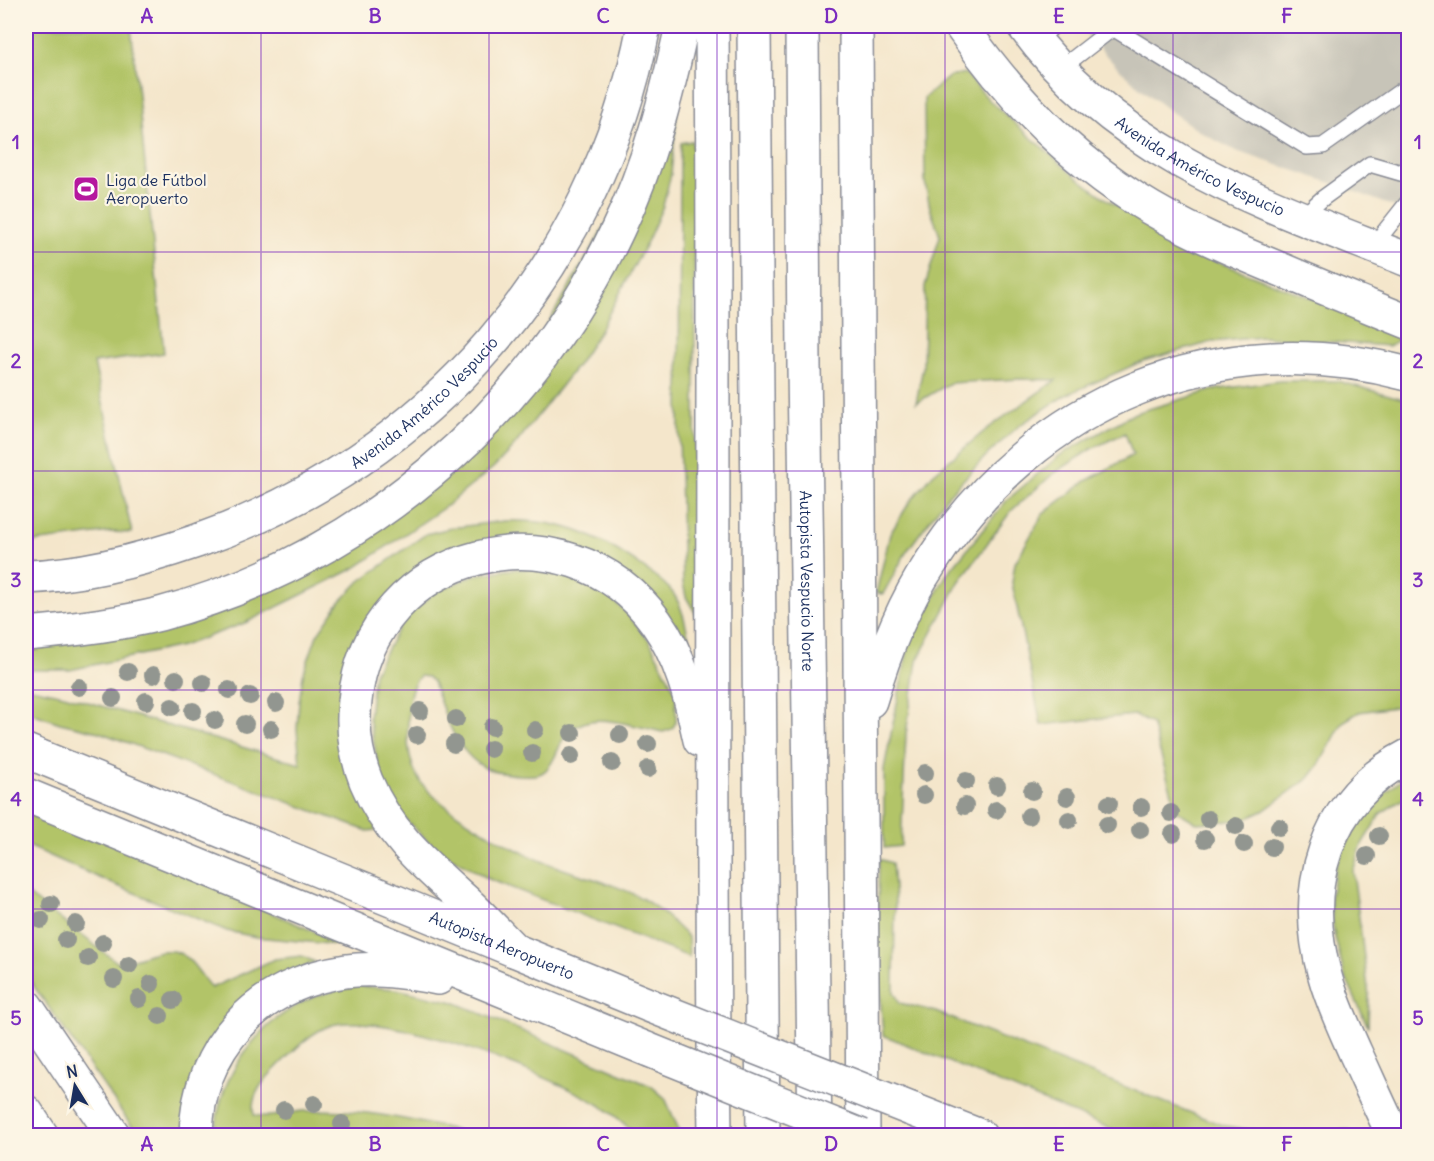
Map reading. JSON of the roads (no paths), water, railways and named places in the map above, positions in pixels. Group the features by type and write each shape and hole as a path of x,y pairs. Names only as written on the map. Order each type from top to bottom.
{"main road":[{"name":"Avenida Américo Vespucio","path":"26,577 70,574 120,564 170,551 255,519 324,484 357,463 399,432 437,399 507,323 539,282 564,241 591,188 620,118 644,26"},
{"path":"26,634 112,624 159,614 204,601 269,575 329,544 368,520 442,463 477,431 510,396 568,319 595,275 638,181 670,80 682,26"},
{"path":"712,26 712,798 715,1136"},
{"path":"754,26 763,1136"},
{"name":"Autopista Vespucio Norte","path":"802,26 804,366 815,1136"},
{"path":"26,795 863,1136 856,26"},
{"path":"962,26 1007,87 1037,120 1087,164 1135,199 1201,236 1408,322"},
{"name":"Avenida Américo Vespucio","path":"1038,31 1060,69 1087,95 1115,119 1165,153 1239,191 1408,260"},
{"path":"862,735 869,704 889,644 907,604 929,565 958,524 1005,472 1037,445 1081,415 1119,395 1159,380 1197,369 1235,362 1274,358 1313,358 1352,362 1408,374"},
{"path":"514,950 402,840 375,799 359,759 354,711 361,666 379,627 410,591 429,578 471,559 516,552 561,557 580,563 615,581 631,593 657,623 678,662 693,709 712,798"},
{"name":"Autopista Aeropuerto","path":"26,751 651,1006 980,1136"},
{"path":"1394,1136 1332,1000 1324,974 1319,945 1316,899 1322,857 1337,822 1365,788 1385,770 1408,756"},
{"path":"196,1136 200,1096 218,1052 242,1021 256,1008 289,987 327,974 369,969 435,977 515,996"},
{"path":"26,1006 114,1136"},
{"path":"26,1112 42,1136"}],"lane":[{"path":"1060,69 1112,27 1307,147 1323,146 1408,86"},
{"path":"1301,218 1323,198 1370,164 1406,172"},
{"path":"1373,246 1408,202"}],"place":[{"name":"Liga de Fútbol Aeropuerto","path":"86,189"}]}
